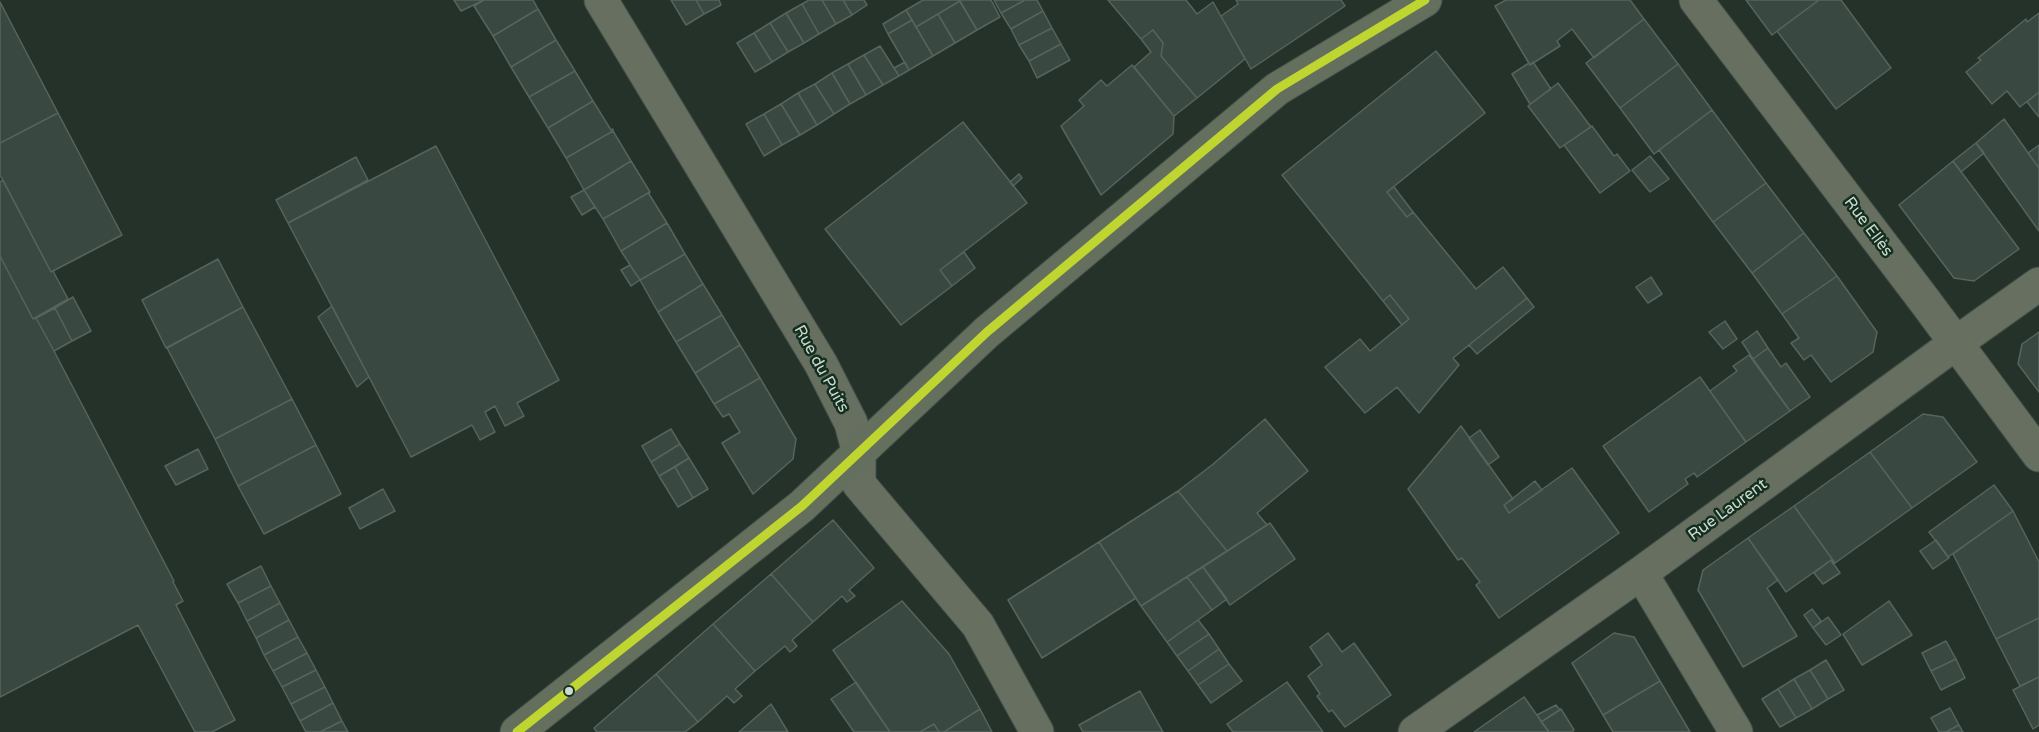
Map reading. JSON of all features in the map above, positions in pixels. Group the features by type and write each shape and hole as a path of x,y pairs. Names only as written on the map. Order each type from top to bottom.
{"main road":[{"path":"517,732 802,506 987,332 1277,89 1425,0"}],"street":[{"name":"Rue du Puits","path":"601,0 820,364 851,423 859,454 859,484 978,625 1037,732"},
{"name":"Rue Ellès","path":"1696,0 2039,455"},
{"name":"Rue Laurent","path":"1415,732 1641,573 2039,284"},
{"path":"1641,573 1736,732"}],"building":[{"path":"454,0 484,0 461,11"},
{"path":"484,0 533,0 538,9 493,36 474,6"},
{"path":"671,0 696,0 704,14 686,25"},
{"path":"696,0 719,0 721,5 704,14"},
{"path":"809,0 822,0 836,24 819,34 802,4"},
{"path":"822,0 843,0 852,15 836,24"},
{"path":"843,0 864,0 867,5 852,15"},
{"path":"923,0 960,1 916,27 906,10"},
{"path":"959,0 991,0 1000,17 977,30"},
{"path":"994,0 1025,0 1001,13"},
{"path":"1025,0 1037,0 1043,11 1011,29 1001,13"},
{"path":"1108,0 1186,0 1197,14 1213,2 1245,59 1197,98 1161,56 1163,43 1153,30 1141,39"},
{"path":"1236,0 1341,0 1345,6 1251,69 1221,16 1238,4"},
{"path":"1506,0 1630,0 1644,19 1594,58 1572,29 1557,41 1560,46 1530,65 1495,6"},
{"path":"1746,0 1819,0 1772,35"},
{"path":"1819,0 1841,0 1891,68 1836,109 1777,31"},
{"path":"960,1 977,30 955,43 938,14"},
{"path":"0,2 58,113 0,143"},
{"path":"802,4 819,34 804,43 786,13"},
{"path":"538,9 556,40 511,67 493,36"},
{"path":"906,10 912,20 888,34 883,24"},
{"path":"1043,11 1052,28 1019,45 1011,29"},
{"path":"786,13 804,43 788,52 770,23"},
{"path":"2039,13 2039,92 2020,107 2007,91 1992,104 1966,72 1981,60 1978,58 2026,19 2027,22"},
{"path":"938,14 955,43 933,56 916,27"},
{"path":"1644,19 1678,64 1620,108 1586,63"},
{"path":"912,20 933,56 909,70 888,34"},
{"path":"770,23 788,52 772,62 754,33"},
{"path":"1052,28 1061,44 1029,61 1019,45"},
{"path":"1153,30 1163,43 1161,56 1197,98 1174,116 1134,67 1151,52 1141,39"},
{"path":"754,33 772,62 755,72 737,43"},
{"path":"556,40 575,71 529,97 511,67"},
{"path":"1061,44 1070,60 1037,78 1029,61"},
{"path":"880,46 899,76 883,85 864,55"},
{"path":"1436,51 1485,113 1387,192 1407,217 1413,212 1476,289 1503,267 1527,298 1453,358 1459,365 1419,413 1397,387 1365,413 1325,367 1360,339 1370,351 1409,319 1390,295 1383,301 1282,175"},
{"path":"864,55 883,85 866,95 848,64"},
{"path":"905,62 909,70 899,76 894,68"},
{"path":"1533,62 1551,89 1530,104 1512,74"},
{"path":"848,64 866,95 850,104 832,73"},
{"path":"1678,64 1712,110 1654,154 1620,108"},
{"path":"1132,65 1174,116 1173,134 1101,195 1061,126 1084,106 1079,100 1101,80 1107,86"},
{"path":"575,71 593,101 548,128 529,97"},
{"path":"832,73 850,104 834,114 815,84"},
{"path":"1558,83 1591,127 1560,148 1528,106"},
{"path":"815,84 834,114 817,125 798,93"},
{"path":"2039,92 2039,117 2027,102"},
{"path":"798,93 817,125 800,135 781,104"},
{"path":"593,101 613,131 566,158 548,128"},
{"path":"781,104 800,135 782,145 764,114"},
{"path":"1712,110 1766,183 1713,222 1659,150"},
{"path":"58,113 122,235 51,272 0,175 0,143"},
{"path":"764,114 782,145 764,156 746,124"},
{"path":"2004,119 2039,168 2039,231 1976,143"},
{"path":"963,122 1027,203 940,270 952,286 901,325 825,229"},
{"path":"1592,126 1614,156 1617,154 1630,171 1600,193 1564,145"},
{"path":"613,131 631,161 584,190 566,158"},
{"path":"1976,143 1984,153 1961,172 1953,161"},
{"path":"2039,145 2039,168 2028,153"},
{"path":"436,146 559,380 517,403 524,416 505,426 495,406 485,412 495,432 480,440 472,425 411,457 288,223"},
{"path":"1650,156 1669,179 1650,192 1632,170"},
{"path":"356,157 368,180 288,223 276,200"},
{"path":"631,161 650,192 603,219 584,190"},
{"path":"1953,161 2019,249 1974,281 1954,278 1899,205"},
{"path":"1019,174 1022,178 1013,186 1010,182"},
{"path":"3,180 51,272 53,271 68,299 33,319 0,256 0,182"},
{"path":"1766,183 1804,233 1752,273 1713,222"},
{"path":"1394,187 1413,212 1407,217 1387,192"},
{"path":"584,190 595,207 582,215 571,197"},
{"path":"650,192 649,194 667,223 621,251 603,219"},
{"path":"667,223 685,254 640,280 621,251"},
{"path":"1804,233 1837,276 1782,314 1752,273"},
{"path":"964,252 975,268 952,286 940,270"},
{"path":"685,254 703,284 658,312 640,280"},
{"path":"0,256 33,319 36,318 54,351 183,601 176,605 235,720 212,732 195,732 138,625 0,697"},
{"path":"218,259 243,307 166,348 142,300"},
{"path":"630,265 640,280 631,286 621,270"},
{"path":"1837,276 1877,332 1873,352 1831,382 1811,355 1804,360 1791,343 1799,338 1782,314"},
{"path":"1651,277 1662,294 1648,303 1636,287"},
{"path":"703,284 722,315 676,342 658,312"},
{"path":"1390,295 1409,319 1402,325 1383,301"},
{"path":"73,297 91,331 72,341 55,308"},
{"path":"1527,298 1534,307 1477,354 1469,345"},
{"path":"332,306 369,377 357,387 318,317"},
{"path":"243,307 292,399 215,439 167,348"},
{"path":"55,308 72,341 54,351 36,318"},
{"path":"722,315 740,345 695,373 676,342"},
{"path":"1725,321 1737,339 1723,349 1709,332"},
{"path":"1757,331 1768,348 1753,359 1742,342"},
{"path":"2039,332 2039,392 2018,364 2022,344"},
{"path":"740,345 760,378 714,404 695,373"},
{"path":"1768,348 1781,367 1786,363 1810,397 1790,411 1753,359"},
{"path":"1749,355 1790,411 1746,442 1710,391 1737,371 1733,366"},
{"path":"1700,377 1746,442 1697,477 1694,473 1685,479 1688,484 1649,512 1603,446"},
{"path":"760,378 796,439 793,459 753,494 722,443 740,432 729,414 723,417 714,404"},
{"path":"292,399 316,445 238,486 215,439"},
{"path":"1923,414 1943,417 1977,462 1912,508 1870,452"},
{"path":"1265,419 1308,471 1257,513 1267,525 1227,551 1178,491"},
{"path":"1461,426 1513,499 1504,505 1509,513 1572,468 1619,533 1499,618 1476,585 1480,582 1462,558 1458,560 1408,489"},
{"path":"671,429 680,444 651,462 642,446"},
{"path":"1480,430 1499,457 1488,465 1469,438"},
{"path":"680,444 689,458 659,476 651,462"},
{"path":"316,445 341,494 264,534 238,486"},
{"path":"198,449 208,469 176,485 165,466"},
{"path":"1870,452 1912,508 1835,563 1794,506"},
{"path":"689,458 708,489 693,498 675,467"},
{"path":"675,467 693,498 678,507 659,476"},
{"path":"1535,481 1542,490 1509,513 1504,505"},
{"path":"1994,485 2013,511 1948,557 1929,532"},
{"path":"383,489 395,511 360,529 349,508"},
{"path":"1178,491 1227,551 1141,606 1099,542"},
{"path":"1794,506 1835,563 1833,564 1831,560 1786,592 1748,538"},
{"path":"2013,511 2039,562 2039,618 1996,639 1953,554"},
{"path":"833,520 874,568 849,590 855,596 847,602 842,596 813,622 771,574"},
{"path":"1270,523 1295,559 1230,605 1203,567"},
{"path":"1748,538 1778,580 1767,588 1797,636 1743,667 1698,590 1703,570"},
{"path":"1936,540 1949,558 1933,569 1920,551"},
{"path":"1099,542 1136,598 1042,658 1008,600"},
{"path":"1831,560 1840,573 1823,584 1814,573"},
{"path":"261,566 271,586 238,603 227,584"},
{"path":"1203,567 1227,599 1212,610 1187,577"},
{"path":"771,574 813,622 792,640 797,646 790,652 785,646 755,671 713,624"},
{"path":"1187,577 1212,610 1167,642 1141,606"},
{"path":"271,586 280,603 247,621 238,603"},
{"path":"902,601 949,654 980,709 944,732 939,732 934,724 920,732 890,732 833,650"},
{"path":"1889,601 1912,635 1862,665 1843,634"},
{"path":"280,603 289,620 256,638 247,621"},
{"path":"1812,609 1821,621 1813,628 1804,615"},
{"path":"1828,617 1841,635 1826,645 1813,628"},
{"path":"2039,618 2039,677 2020,686 1996,639"},
{"path":"289,620 298,637 264,655 256,638"},
{"path":"1198,620 1209,634 1177,656 1167,642"},
{"path":"713,624 755,671 735,689 742,696 734,703 727,696 698,722 656,674"},
{"path":"1328,633 1342,652 1354,643 1391,695 1345,727 1332,710 1329,712 1317,696 1320,694 1308,676 1322,665 1310,647"},
{"path":"1614,633 1634,637 1660,681 1603,715 1572,663"},
{"path":"1209,634 1219,649 1188,671 1177,656"},
{"path":"298,637 307,653 273,671 264,655"},
{"path":"1946,641 1956,659 1931,671 1922,653"},
{"path":"1219,649 1229,664 1198,685 1188,671"},
{"path":"307,653 316,670 282,687 273,671"},
{"path":"1956,659 1965,678 1941,690 1931,671"},
{"path":"1826,660 1844,690 1828,699 1810,670"},
{"path":"1229,664 1242,681 1211,703 1198,685"},
{"path":"316,670 325,687 291,704 282,687"},
{"path":"1810,670 1828,699 1812,709 1794,679"},
{"path":"656,674 698,722 685,732 597,732 594,728"},
{"path":"2039,677 2039,725 2033,729 2013,690"},
{"path":"1794,679 1812,709 1796,718 1778,689"},
{"path":"1660,681 1690,732 1613,732 1603,715"},
{"path":"856,682 890,732 854,732 831,699"},
{"path":"1287,682 1323,732 1233,732 1227,724"},
{"path":"325,687 333,703 300,721 291,704"},
{"path":"1778,689 1796,718 1780,727 1762,699"},
{"path":"1140,691 1163,732 1083,732 1079,725"},
{"path":"1524,697 1549,732 1474,732 1498,715"},
{"path":"333,703 342,721 320,732 306,732 300,721"},
{"path":"771,704 788,732 739,732"},
{"path":"1556,705 1560,710 1541,722 1537,715"},
{"path":"1950,708 1959,725 1946,732 1939,732 1931,718"},
{"path":"980,709 992,732 944,732"},
{"path":"1561,709 1574,730 1572,732 1549,732 1541,722"},
{"path":"342,721 348,732 320,732"},
{"path":"934,724 939,732 920,732"},
{"path":"1959,725 1963,732 1946,732"}],"transit line":[{"path":"517,732 802,506 987,332 1277,89 1425,0"}]}
